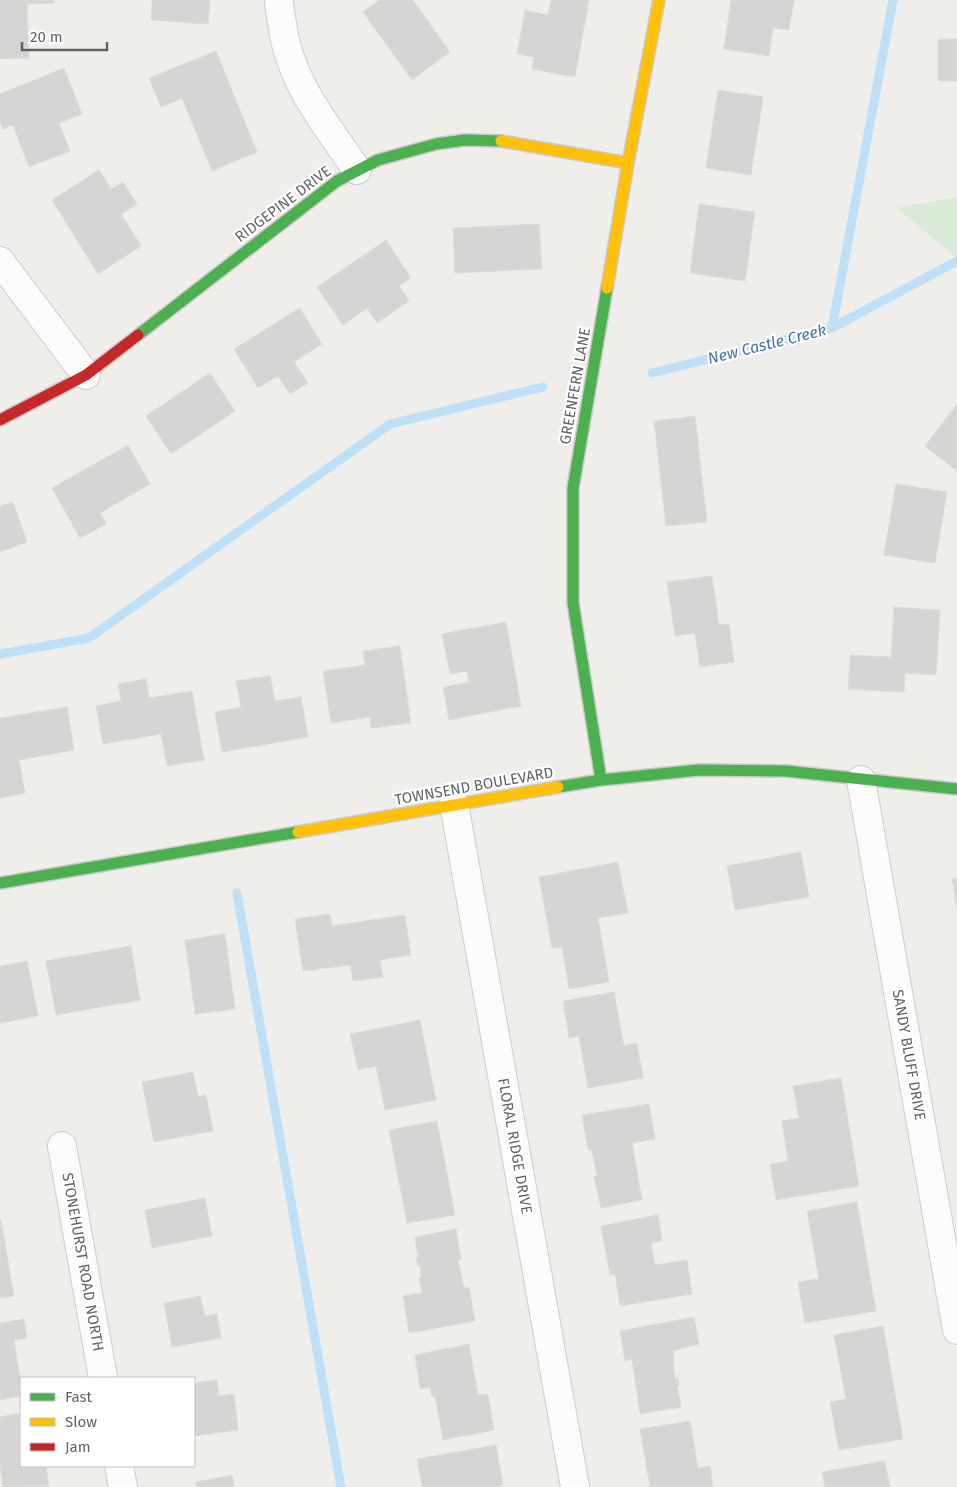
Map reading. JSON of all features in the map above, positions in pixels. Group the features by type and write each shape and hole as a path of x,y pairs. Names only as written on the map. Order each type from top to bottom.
{"street":[{"path":"279,0 284,38 289,58 302,89 357,170"},
{"name":"GREENFERN LANE","path":"601,780 574,603 573,488 628,163 659,0"},
{"name":"RIDGEPINE DRIVE","path":"0,420 86,375 337,181 378,160 436,144 465,140 508,141 628,163"},
{"path":"0,261 86,375"},
{"name":"TOWNSEND BOULEVARD","path":"0,883 601,780 699,770 786,770 860,780 957,788"},
{"name":"SANDY BLUFF DRIVE","path":"860,780 957,1330"},
{"name":"FLORAL RIDGE DRIVE","path":"454,804 575,1487"},
{"name":"STONEHURST ROAD NORTH","path":"62,1146 103,1377"},
{"path":"119,1467 123,1487"}],"green space":[{"path":"957,197 957,258 897,208"}],"building":[{"path":"0,0 54,0 54,3 27,4 29,58 0,59"},
{"path":"152,0 210,0 208,24 151,20"},
{"path":"379,0 413,0 450,52 412,80 363,12"},
{"path":"551,0 589,0 575,77 532,69 534,57 517,54 525,10 548,15"},
{"path":"731,0 794,0 789,30 773,28 769,56 724,49"},
{"path":"938,39 957,39 957,81 938,81"},
{"path":"216,51 257,152 212,171 182,98 161,107 149,78"},
{"path":"64,68 82,114 59,123 70,151 29,167 13,125 3,129 0,122 0,94"},
{"path":"718,90 763,97 751,175 706,168"},
{"path":"99,170 111,189 123,182 137,204 121,214 141,246 98,274 52,200"},
{"path":"699,204 755,212 745,281 690,273"},
{"path":"539,224 542,269 455,273 453,228"},
{"path":"386,240 411,278 399,286 409,301 377,323 367,308 343,325 317,287"},
{"path":"300,308 322,344 294,362 308,383 290,394 278,376 258,388 234,349"},
{"path":"210,373 235,411 171,454 146,416"},
{"path":"957,404 957,471 925,446"},
{"path":"695,416 707,522 666,526 654,421"},
{"path":"128,445 150,484 100,513 106,524 80,538 52,488"},
{"path":"896,484 947,492 935,563 884,555"},
{"path":"13,502 27,542 0,552 0,506"},
{"path":"712,576 719,625 729,624 734,662 700,667 695,633 675,636 667,582"},
{"path":"894,607 940,610 936,675 905,673 904,692 848,689 850,655 891,657"},
{"path":"506,622 521,706 449,720 443,687 469,682 467,671 450,674 442,634"},
{"path":"400,646 411,723 371,728 370,717 331,723 323,671 365,665 363,651"},
{"path":"270,676 275,701 301,697 308,737 222,752 215,712 241,707 236,681"},
{"path":"146,679 149,698 192,691 204,760 167,766 161,734 103,744 96,706 121,701 118,684"},
{"path":"67,707 74,750 19,760 25,793 0,798 0,718"},
{"path":"801,852 809,897 735,910 727,866"},
{"path":"618,862 628,913 598,918 609,982 569,989 562,947 552,948 539,877"},
{"path":"957,878 957,909 952,879"},
{"path":"330,914 332,926 405,915 411,955 380,960 383,977 353,981 350,965 303,971 295,919"},
{"path":"225,934 235,1009 195,1014 185,940"},
{"path":"131,946 140,1000 56,1015 46,961"},
{"path":"27,961 38,1016 0,1023 0,966"},
{"path":"614,992 624,1046 637,1043 643,1078 588,1088 579,1036 569,1038 563,1001"},
{"path":"420,1020 436,1100 385,1110 376,1066 358,1070 350,1034"},
{"path":"193,1072 198,1097 206,1095 213,1131 154,1142 142,1082"},
{"path":"841,1078 859,1186 776,1200 770,1164 788,1161 782,1121 799,1118 793,1086"},
{"path":"649,1104 655,1139 632,1143 642,1200 601,1208 594,1176 597,1176 592,1150 588,1150 582,1115"},
{"path":"437,1121 455,1215 407,1223 389,1130"},
{"path":"205,1198 212,1236 152,1248 145,1210"},
{"path":"857,1202 876,1311 805,1323 798,1282 819,1279 807,1211"},
{"path":"658,1215 662,1241 651,1243 655,1265 687,1260 692,1294 620,1306 615,1274 610,1275 601,1226"},
{"path":"0,1220 14,1296 0,1298"},
{"path":"456,1229 461,1259 458,1260 464,1288 469,1287 475,1321 409,1333 403,1296 422,1293 419,1279 421,1277 420,1265 418,1266 416,1258 418,1257 415,1237"},
{"path":"200,1296 205,1316 217,1314 221,1338 172,1347 164,1303"},
{"path":"694,1317 699,1344 673,1351 675,1379 678,1378 679,1386 677,1386 681,1407 640,1414 632,1359 625,1361 620,1331"},
{"path":"24,1319 27,1338 14,1340 20,1379 20,1396 0,1400 0,1323"},
{"path":"883,1326 903,1439 839,1450 830,1402 846,1399 834,1335"},
{"path":"469,1344 478,1395 488,1394 494,1430 443,1440 435,1396 432,1397 430,1387 420,1389 415,1355"},
{"path":"217,1380 219,1396 234,1394 238,1430 195,1436 195,1383"},
{"path":"20,1413 20,1467 46,1467 49,1486 3,1487 0,1467 0,1417"},
{"path":"690,1421 698,1468 710,1466 713,1487 650,1487 640,1429"},
{"path":"496,1445 503,1485 496,1487 422,1487 417,1459"},
{"path":"885,1461 890,1487 825,1487 822,1472"},
{"path":"232,1475 234,1487 196,1487 196,1482"}],"waterway":[{"path":"832,328 893,0"},
{"name":"New Castle Creek","path":"652,373 832,328 957,261"},
{"path":"0,654 89,638 390,424 543,387"},
{"path":"237,893 341,1487"}],"traffic: fast":[{"path":"138,335 337,181 378,160 436,144 465,140 501,141"},
{"path":"601,780 573,603 573,488 607,288"},
{"path":"558,787 601,780 699,770 786,771 957,789"},
{"path":"0,883 298,832"}],"traffic: slow":[{"path":"607,288 628,163 659,0"},
{"path":"501,141 628,163"},
{"path":"298,832 558,787"}],"traffic: jam":[{"path":"0,420 86,375 138,335"}]}
